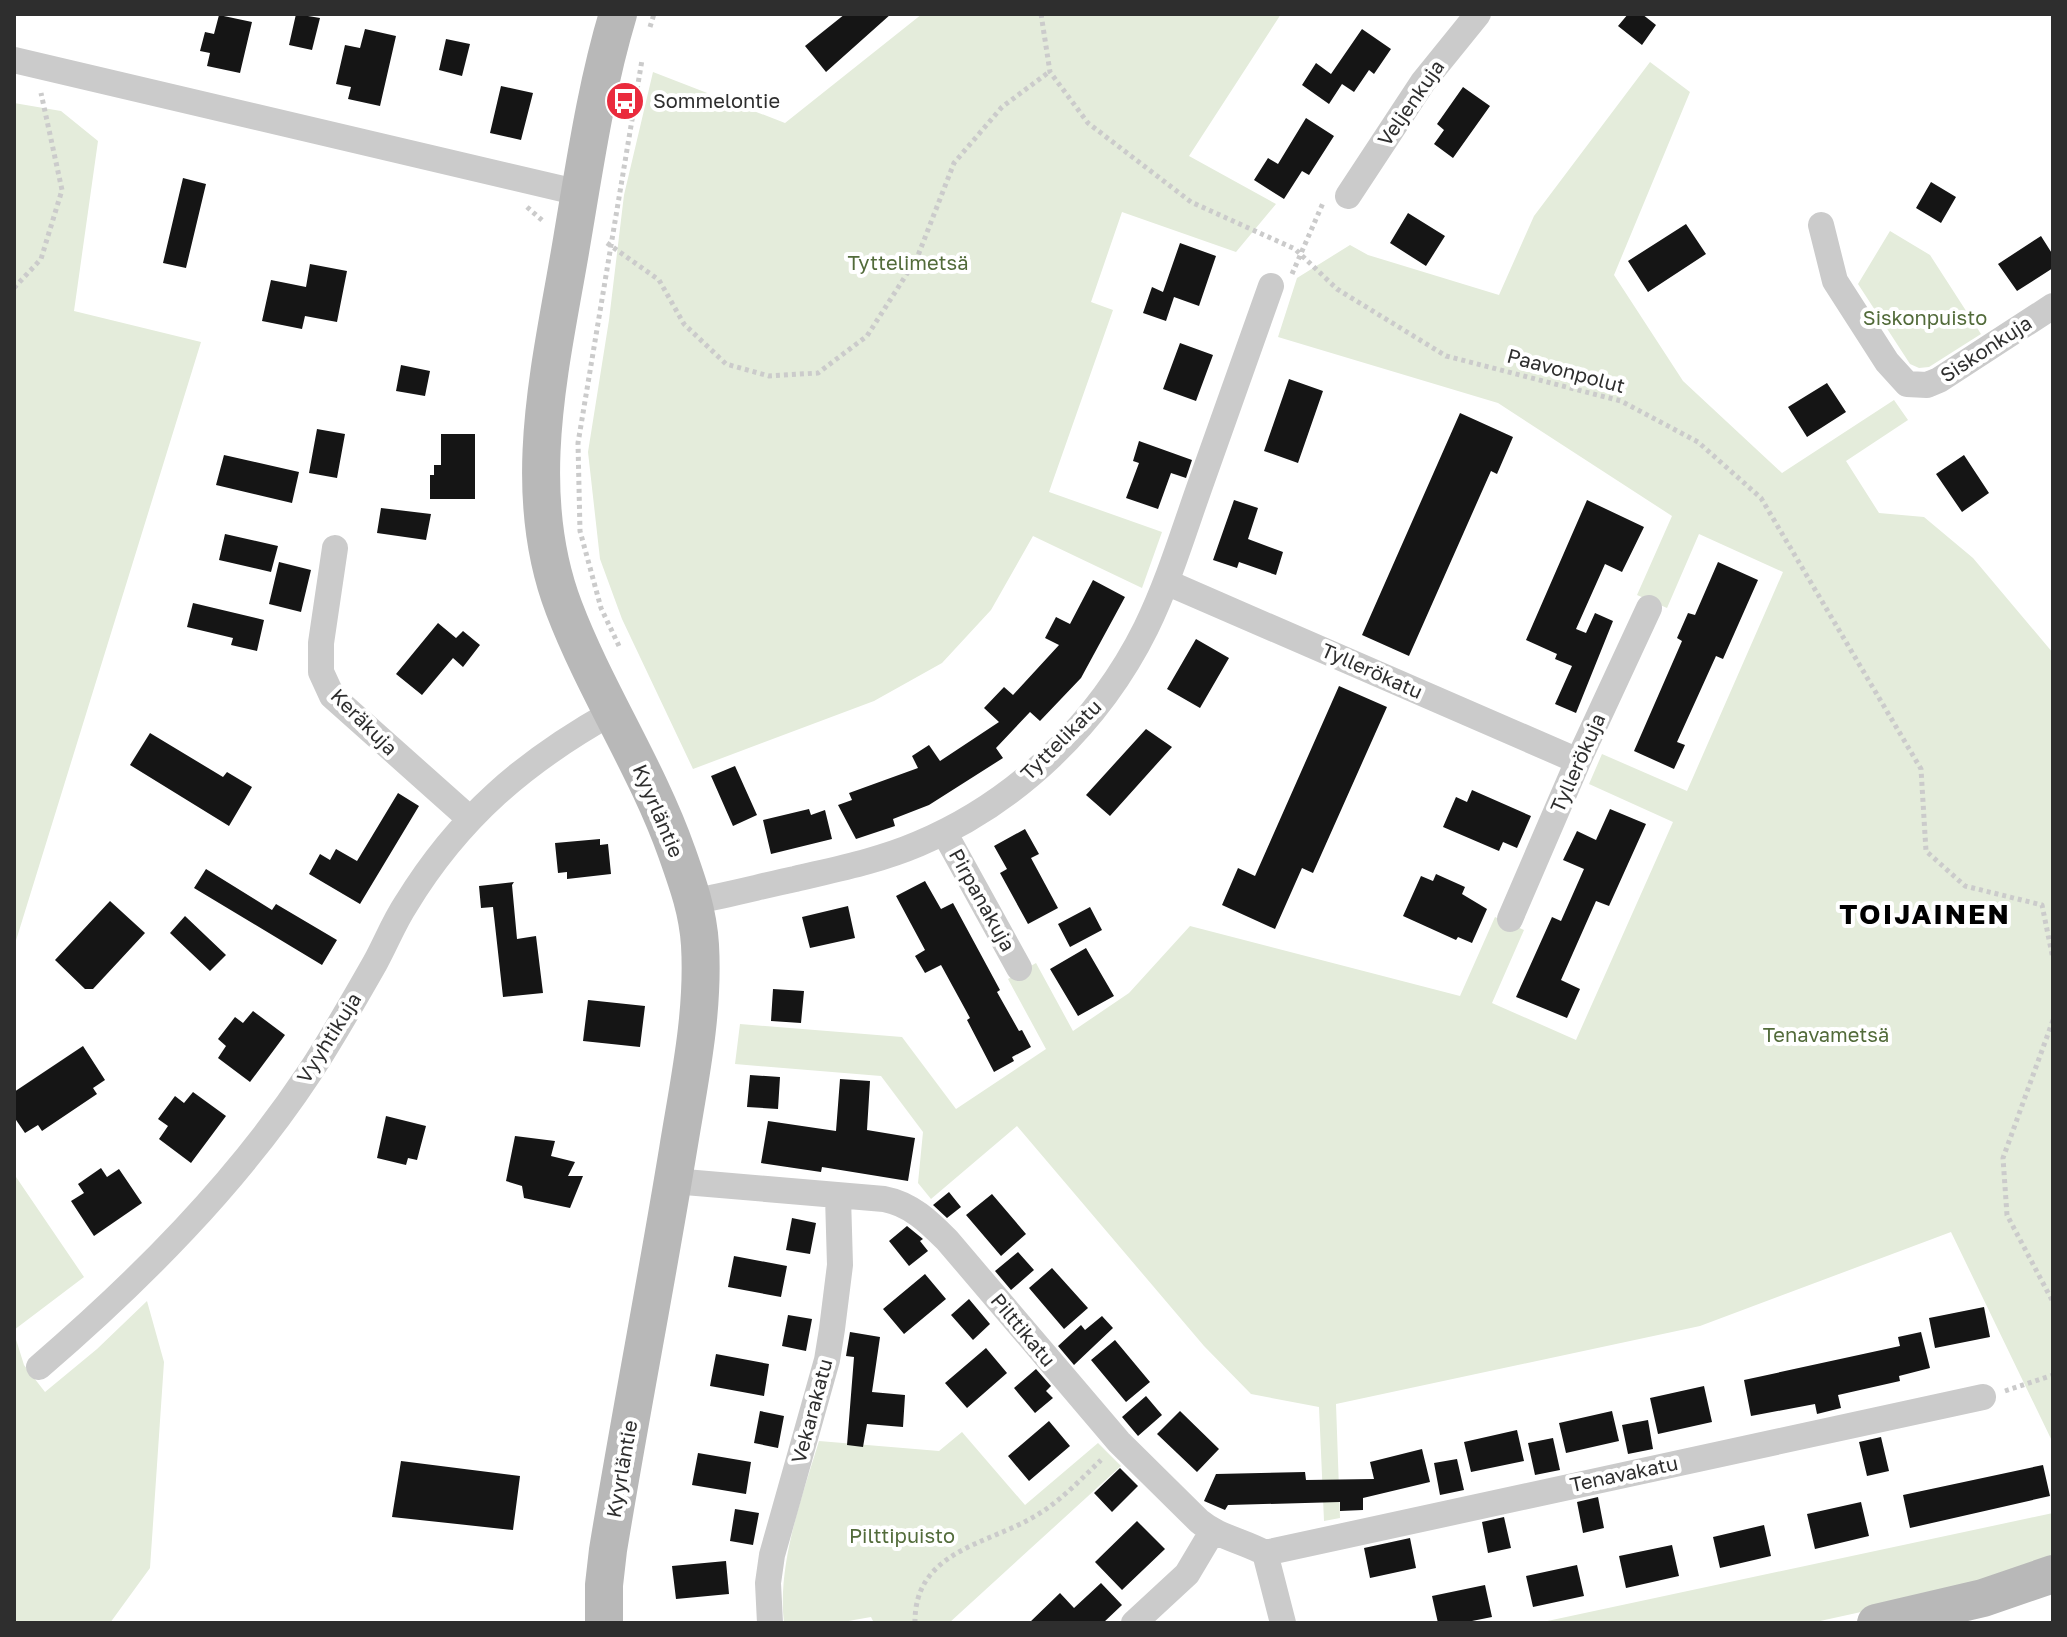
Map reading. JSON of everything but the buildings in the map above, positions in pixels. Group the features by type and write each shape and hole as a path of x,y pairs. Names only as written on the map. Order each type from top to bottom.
{"street":[{"name":"Veljenkuja","path":"1348,196 1423,82 1478,14"},
{"name":"Kyyrläntie","path":"604,1623 608,1550 697,1027 700,944 695,901 660,805 563,606 545,536 539,468 542,427 597,97 633,25"},
{"path":"14,60 580,193"},
{"name":"Siskonkuja","path":"1821,225 1835,281 1887,362 1907,384 1927,385 1939,380 2053,306"},
{"name":"Tyttelikatu","path":"695,901 873,860 944,832 1006,795 1080,726 1127,663 1166,582 1271,286"},
{"name":"Keräkuja","path":"335,548 321,643 321,672 332,696 470,819"},
{"name":"Tyllerökatu","path":"1166,582 1578,761"},
{"name":"Tyllerökuja","path":"1510,919 1649,608"},
{"name":"Vyyhtikuja","path":"39,1367 96,1318 237,1170 309,1073 375,963 406,904 470,819 532,761 613,712"},
{"name":"Pirpanakuja","path":"944,832 1019,968"},
{"name":"Pilttikatu","path":"673,1181 895,1201 927,1220 1119,1442 1212,1532 1247,1543 1265,1553"},
{"name":"Vekarakatu","path":"770,1623 768,1583 772,1555 827,1360 834,1319 840,1265 838,1197"},
{"name":"Tenavakatu","path":"1265,1553 1983,1397"},
{"path":"1134,1623 1187,1574 1212,1532"},
{"path":"1265,1553 1283,1623"},
{"path":"1876,1623 1983,1598 2053,1574"}],"path":[{"path":"633,25 654,14"},
{"name":"Paavonpolut","path":"1041,14 1050,72 1088,123 1191,202 1295,249 1337,289 1446,356 1621,401 1698,442 1761,498 1921,769 1926,851 1965,886 2042,905 2053,959"},
{"path":"621,652 601,608 580,531 578,443 644,47"},
{"path":"610,244 659,280 684,324 726,364 769,376 818,373 867,336 917,258 954,163 1002,107 1050,72"},
{"path":"14,288 41,259 62,190 39,88"},
{"path":"2053,1020 2003,1158 2007,1215 2053,1302"},
{"path":"1983,1397 2053,1375"},
{"path":"915,1623 915,1610 928,1577 946,1560 963,1548 1046,1509 1119,1442"}],"green space":[{"name":"Tyttelimetsä","path":"922,14 1281,14 1189,156 1276,204 1236,252 1122,212 1091,302 1113,310 1049,492 1162,532 1142,588 1033,536 991,610 942,663 874,701 693,769 622,619 600,559 588,452 609,320 624,195 653,72 785,123"},
{"name":"Tenavametsä","path":"1650,62 1690,92 1614,275 1683,381 1782,473 1894,400 1908,420 1846,461 1879,513 1924,517 1973,558 2053,653 2053,1443 1951,1232 1700,1326 1336,1404 1340,1518 1324,1521 1319,1407 1251,1394 1204,1346 1017,1126 931,1199 918,1183 923,1132 881,1076 735,1064 740,1024 902,1037 956,1109 1046,1049 1008,979 1036,963 1073,1031 1129,993 1190,926 1460,996 1495,917 1524,930 1492,1003 1576,1040 1673,822 1589,784 1602,754 1687,791 1783,572 1699,534 1667,608 1637,595 1672,516 1498,403 1278,337 1297,278 1350,245 1368,255 1499,295 1534,216"},
{"path":"14,103 61,111 98,141 74,311 201,342 14,947"},
{"name":"Siskonpuisto","path":"1890,231 1930,255 1981,334 1929,367 1919,368 1910,364 1858,284"},
{"path":"14,1174 84,1277 14,1330"},
{"path":"147,1301 164,1362 150,1568 110,1623 14,1623 14,1333 24,1365 45,1392 97,1349"},
{"name":"Pilttipuisto","path":"962,1432 1025,1505 1098,1443 1121,1466 949,1623 874,1623 871,1617 837,1623 784,1623 784,1578 788,1554 819,1441 939,1451"},
{"path":"2053,1513 2053,1560 1902,1603 1811,1623 1538,1623"}],"place":[{"name":"Sommelontie","path":"625,101"}],"district":[{"name":"TOIJAINEN","path":"1925,914"}]}
